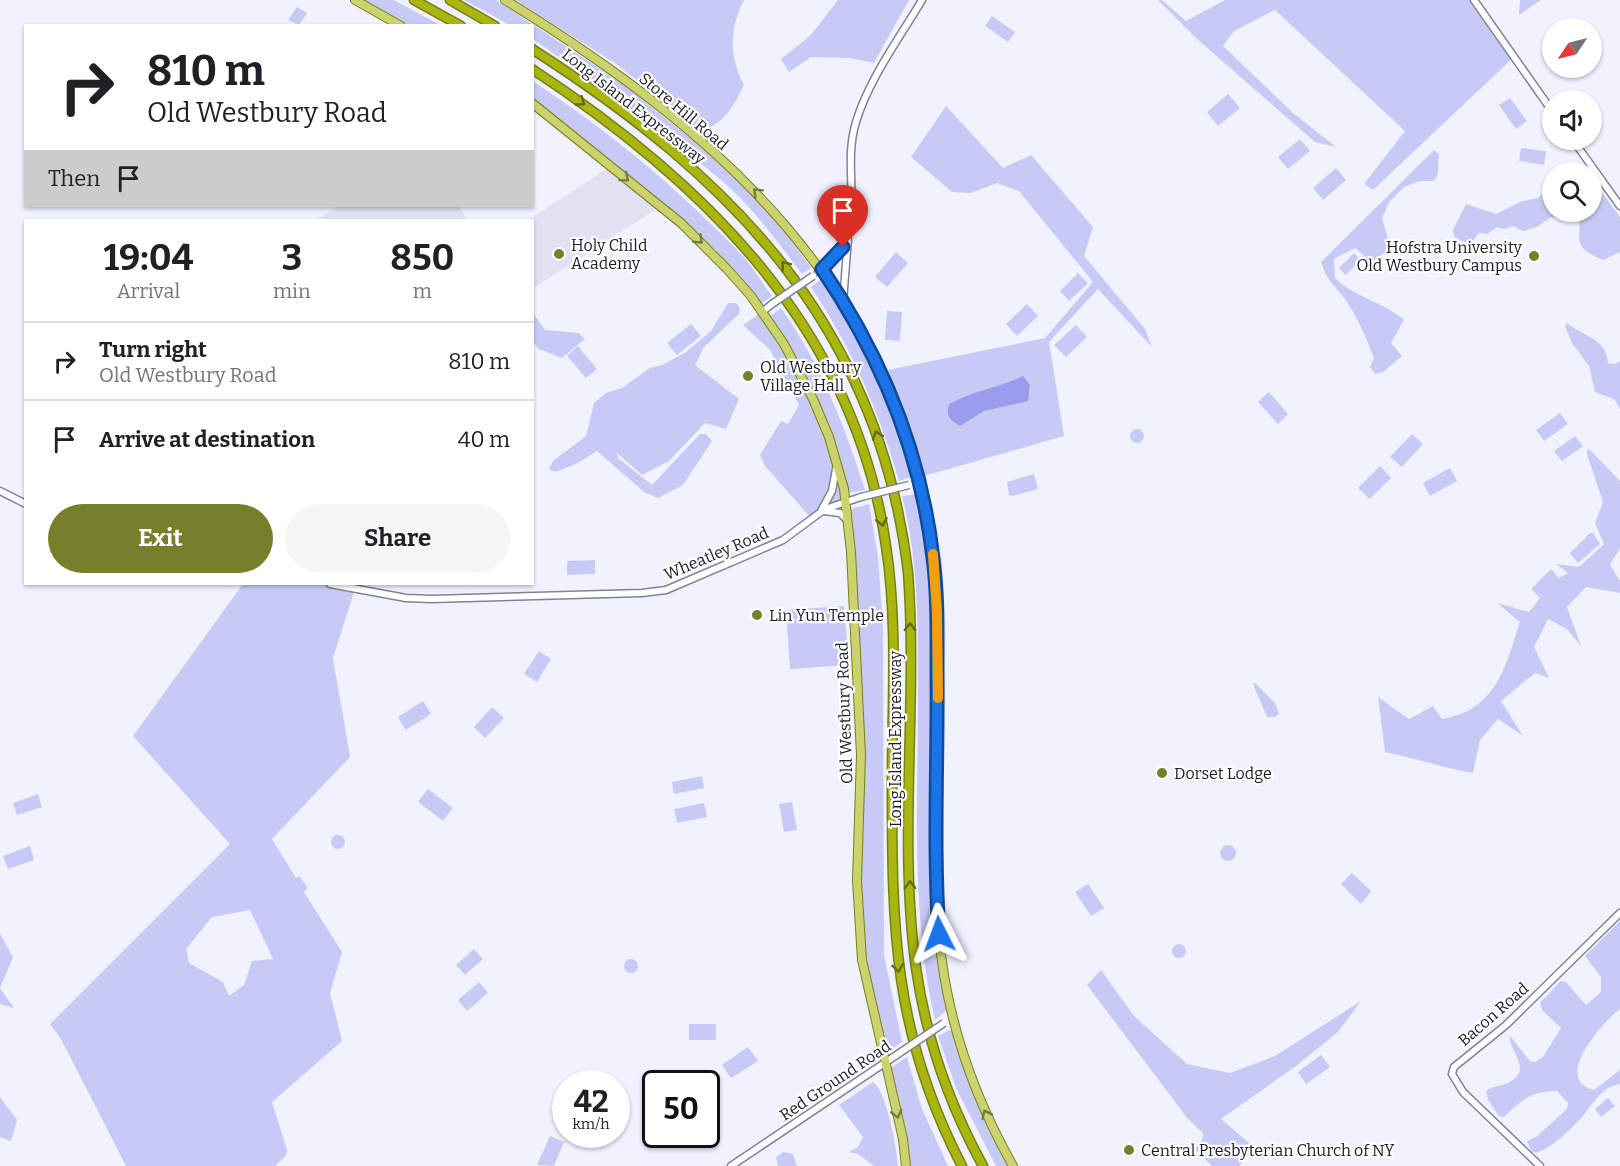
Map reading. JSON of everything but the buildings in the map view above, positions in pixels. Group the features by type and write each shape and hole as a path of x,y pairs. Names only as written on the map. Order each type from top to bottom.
{"highway":[{"path":"414,0 457,24"},
{"path":"450,0 492,24"},
{"name":"Long Island Expressway","path":"534,50 599,94 656,138 747,221 787,268 811,301 861,391 888,470 902,531 908,572 910,897 916,969 936,1059 958,1117 982,1166"},
{"name":"Long Island Expressway","path":"534,70 651,157 705,205 749,249 809,332 838,386 854,424 878,501 890,583 892,890 898,973 908,1025 922,1071 936,1111 962,1166"}],"main road":[{"path":"355,0 397,24"},
{"name":"Store Hill Road","path":"505,0 603,63 698,138 768,204 822,269"},
{"path":"534,105 693,234 732,273 762,312"},
{"path":"822,269 870,349 891,396 920,482 932,546 936,591 938,914 943,966 953,1017 976,1090 1013,1166"},
{"name":"Old Westbury Road","path":"762,312 806,384 837,462 846,501 861,736 857,873 860,936 865,982 904,1146 906,1166"}],"street":[{"path":"843,301 851,150 856,122 872,85 922,0"},
{"path":"1474,0 1542,97"},
{"path":"1580,150 1620,206"},
{"path":"762,312 822,269 837,255 848,236"},
{"path":"837,462 833,486 821,511 837,512 849,522"},
{"name":"Wheatley Road","path":"335,585 406,598 432,599 660,591 783,540 821,511 846,501 920,482"},
{"path":"0,491 24,503"},
{"name":"Bacon Road","path":"1540,1166 1463,1092 1452,1074 1454,1067 1506,1025 1620,913"},
{"name":"Red Ground Road","path":"731,1166 953,1017"}],"shaded area":[{"path":"360,0 394,0 438,24 405,24"},
{"path":"464,0 496,0 532,24 508,24"},
{"path":"515,0 744,0 733,33 733,54 744,85 727,114 716,124 700,130 615,63"},
{"path":"838,0 909,0 874,63 850,58 811,57 789,72 781,59 810,36"},
{"path":"1158,0 1162,0 1186,21 1225,0 1474,0 1514,57 1373,190 1364,184 1405,131 1275,10 1234,31 1223,46 1292,112 1336,147 1315,142 1197,39"},
{"path":"1520,0 1541,0 1519,15"},
{"path":"297,7 307,13 300,24 288,20"},
{"path":"992,16 1015,32 1008,42 985,26"},
{"path":"534,25 623,84 720,162 775,217 811,268 802,274 762,222 739,197 693,157 534,40"},
{"path":"534,82 616,140 668,184 742,255 772,296 761,304 716,250 534,100"},
{"path":"1228,94 1240,108 1218,126 1207,112"},
{"path":"1510,98 1527,121 1516,129 1499,105"},
{"path":"946,106 1003,168 1031,155 1093,227 1084,256 1145,329 1152,347 1098,289 1049,342 1064,436 924,476 888,370 1045,338 1093,282 1019,191 997,183 971,193 952,192 911,157"},
{"path":"1300,139 1310,151 1288,169 1278,157"},
{"path":"1521,148 1546,151 1542,165 1519,161"},
{"path":"1434,150 1439,154 1438,171 1434,181 1420,181 1404,187 1389,202 1382,219 1391,248 1372,262 1355,248 1334,259 1335,278 1343,285 1387,308 1404,320 1391,343 1402,356 1383,372 1375,374 1370,367 1374,358 1361,327 1349,305 1328,278 1321,262"},
{"name":"Holy Child Academy","path":"611,166 660,207 534,287 534,219 530,219"},
{"path":"1336,168 1346,180 1323,200 1313,188"},
{"path":"1602,193 1620,217 1620,252 1603,260 1591,254 1580,243 1579,222 1602,222"},
{"path":"1542,195 1542,222 1544,222 1537,227 1523,231 1513,226 1504,229 1497,227 1487,234 1479,233 1470,245 1454,237 1453,230 1466,204 1496,214 1522,201 1538,198"},
{"path":"336,207 459,207 467,219 318,219"},
{"path":"896,252 908,263 887,287 875,277"},
{"path":"1354,253 1361,260 1346,275 1339,268"},
{"path":"1078,273 1088,283 1069,301 1060,291"},
{"path":"820,280 828,286 878,379 898,427 913,477 899,481 862,380 839,333 811,287"},
{"path":"728,303 736,303 740,308 739,314 704,347 695,365 739,399 726,429 705,423 669,461 642,475 617,453 618,458 652,485 700,434 706,434 712,441 683,485 658,498 644,492 597,451 576,464 555,472 549,469 553,461 586,436 594,403 606,393 622,388 650,368 662,365 686,352 711,331"},
{"path":"1027,304 1038,316 1017,336 1006,324"},
{"path":"781,308 820,373 849,442 865,490 848,493 839,456 820,408 769,317"},
{"path":"887,311 902,312 900,341 885,340"},
{"path":"762,312 818,411 846,501 811,518 765,466 760,455 781,421 788,424 799,405 770,350 743,325"},
{"path":"534,314 545,330 579,333 585,339 562,358 539,349 534,343"},
{"path":"1567,323 1599,343 1607,355 1608,363 1615,364 1620,361 1620,409 1614,399 1595,392 1589,366 1572,343 1565,326"},
{"path":"691,324 701,336 677,355 667,343"},
{"path":"1076,325 1087,337 1066,357 1054,345"},
{"path":"578,346 597,369 586,378 567,356"},
{"path":"1269,392 1288,414 1278,424 1258,402"},
{"path":"1560,413 1568,424 1544,441 1536,430"},
{"path":"1137,429 1142,431 1144,436 1142,441 1137,443 1132,441 1130,436 1132,431"},
{"path":"1412,434 1423,444 1402,467 1390,457"},
{"path":"1575,436 1583,446 1562,461 1554,451"},
{"path":"1588,448 1620,481 1620,548 1610,565 1620,581 1620,593 1586,587 1567,607 1581,646 1567,629 1548,619 1534,647 1549,678 1535,673 1501,701 1523,736 1498,719 1480,740 1473,773 1385,752 1378,697 1409,719 1433,706 1442,719 1475,707 1496,684 1503,671 1520,622 1497,603 1529,612 1540,598 1531,589 1551,569 1559,578 1568,573 1556,564 1579,567 1604,544 1595,523 1603,502 1587,454"},
{"path":"1380,466 1391,478 1370,499 1358,488"},
{"path":"1450,468 1457,481 1430,496 1423,483"},
{"path":"1034,474 1038,489 1009,495 1007,482"},
{"path":"918,494 932,589 934,908 947,1010 935,1020 927,977 918,891 917,605 911,539 902,496"},
{"path":"869,504 878,557 883,626 884,955 902,1042 886,1053 864,956 850,509"},
{"path":"1590,533 1593,533 1600,544 1578,563 1570,553"},
{"path":"595,560 595,574 567,575 567,561"},
{"path":"242,585 335,585 355,589 333,658 350,757 272,839 296,878 299,876 308,888 304,892 342,952 330,993 342,1041 272,1102 287,1150 286,1156 275,1166 126,1166 61,1039 50,1024 230,844 133,736","holes":["250,910 273,959 252,961 244,985 229,996 223,982 189,963 186,949 212,917"]},
{"path":"844,606 849,665 790,669 786,610"},
{"path":"539,651 551,659 537,682 524,674"},
{"path":"1255,683 1275,703 1279,714 1275,717 1267,717 1253,684"},
{"path":"423,701 431,714 406,730 398,717"},
{"path":"492,707 504,718 485,738 474,727"},
{"path":"702,776 704,788 674,794 672,782"},
{"path":"428,789 453,808 443,821 418,802"},
{"path":"38,794 42,807 17,815 13,803"},
{"path":"792,802 797,830 784,832 779,804"},
{"path":"704,803 707,817 677,823 674,809"},
{"path":"335,835 341,835 345,842 341,849 335,849 331,845 331,839"},
{"path":"1228,845 1234,847 1236,853 1234,859 1228,861 1222,859 1220,853 1222,847"},
{"path":"30,846 34,860 8,869 3,856"},
{"path":"1352,873 1371,891 1360,903 1341,884"},
{"path":"1088,884 1104,908 1091,916 1075,892"},
{"path":"1620,921 1620,1009 1603,1026 1584,1051 1579,1063 1578,1075 1582,1084 1594,1090 1620,1070 1620,1084 1602,1093 1566,1133 1536,1153 1531,1151 1527,1141 1536,1137 1567,1109 1568,1103 1557,1091 1548,1091 1522,1101 1504,1117 1499,1116 1488,1100 1486,1091 1510,1082 1518,1075 1519,1064 1510,1036 1530,1061 1535,1062 1543,1057 1561,1028 1542,1010 1540,1002 1558,983 1566,982 1586,1005 1601,992 1601,977 1585,956"},
{"path":"0,934 13,957 0,988"},
{"path":"1179,944 1184,946 1186,951 1184,956 1179,958 1174,956 1172,951 1174,946"},
{"path":"474,949 483,959 465,975 456,965"},
{"path":"631,959 636,961 638,966 636,971 631,973 626,971 624,966 626,961"},
{"path":"1101,970 1134,1016 1187,1064 1230,1073 1275,1056 1361,1001 1338,1032 1296,1066 1221,1119 1255,1148 1239,1166 1212,1166 1195,1149 1202,1140 1203,1133 1188,1119 1087,985"},
{"path":"479,982 488,993 467,1011 458,1000"},
{"path":"0,988 14,1008 0,1004"},
{"path":"689,1024 716,1024 716,1040 689,1040"},
{"path":"949,1030 953,1032 977,1102 1008,1166 996,1166 956,1088 938,1036"},
{"path":"748,1047 758,1061 731,1078 722,1065"},
{"path":"1321,1055 1330,1067 1306,1084 1298,1072"},
{"path":"907,1057 922,1109 948,1166 909,1166 906,1132 889,1069"},
{"path":"873,1082 878,1087 886,1107 898,1166 874,1166 858,1154 849,1152 858,1147 863,1137 839,1105"},
{"path":"0,1097 17,1120 11,1141 0,1137"},
{"path":"1608,1098 1615,1106 1601,1117 1595,1109"},
{"path":"550,1136 552,1137 552,1148 562,1148 554,1166 537,1165"},
{"path":"783,1152 793,1154 797,1166 778,1166 776,1157"}],"water":[{"path":"1023,376 1030,385 1028,401 984,411 960,426 949,417 949,404"}],"slow traffic":[{"path":"933,554 937,613 938,698"}],"place":[{"name":"Holy Child Academy","path":"559,254"},
{"name":"Hofstra University Old Westbury Campus","path":"1534,256"},
{"name":"Old Westbury Village Hall","path":"748,376"},
{"name":"Lin Yun Temple","path":"757,615"},
{"name":"Dorset Lodge","path":"1162,773"},
{"name":"Central Presbyterian Church of NY","path":"1129,1150"}],"route":[{"path":"843,247 822,269 861,333 878,365 897,410 922,493 933,558 937,624 939,934"}]}
